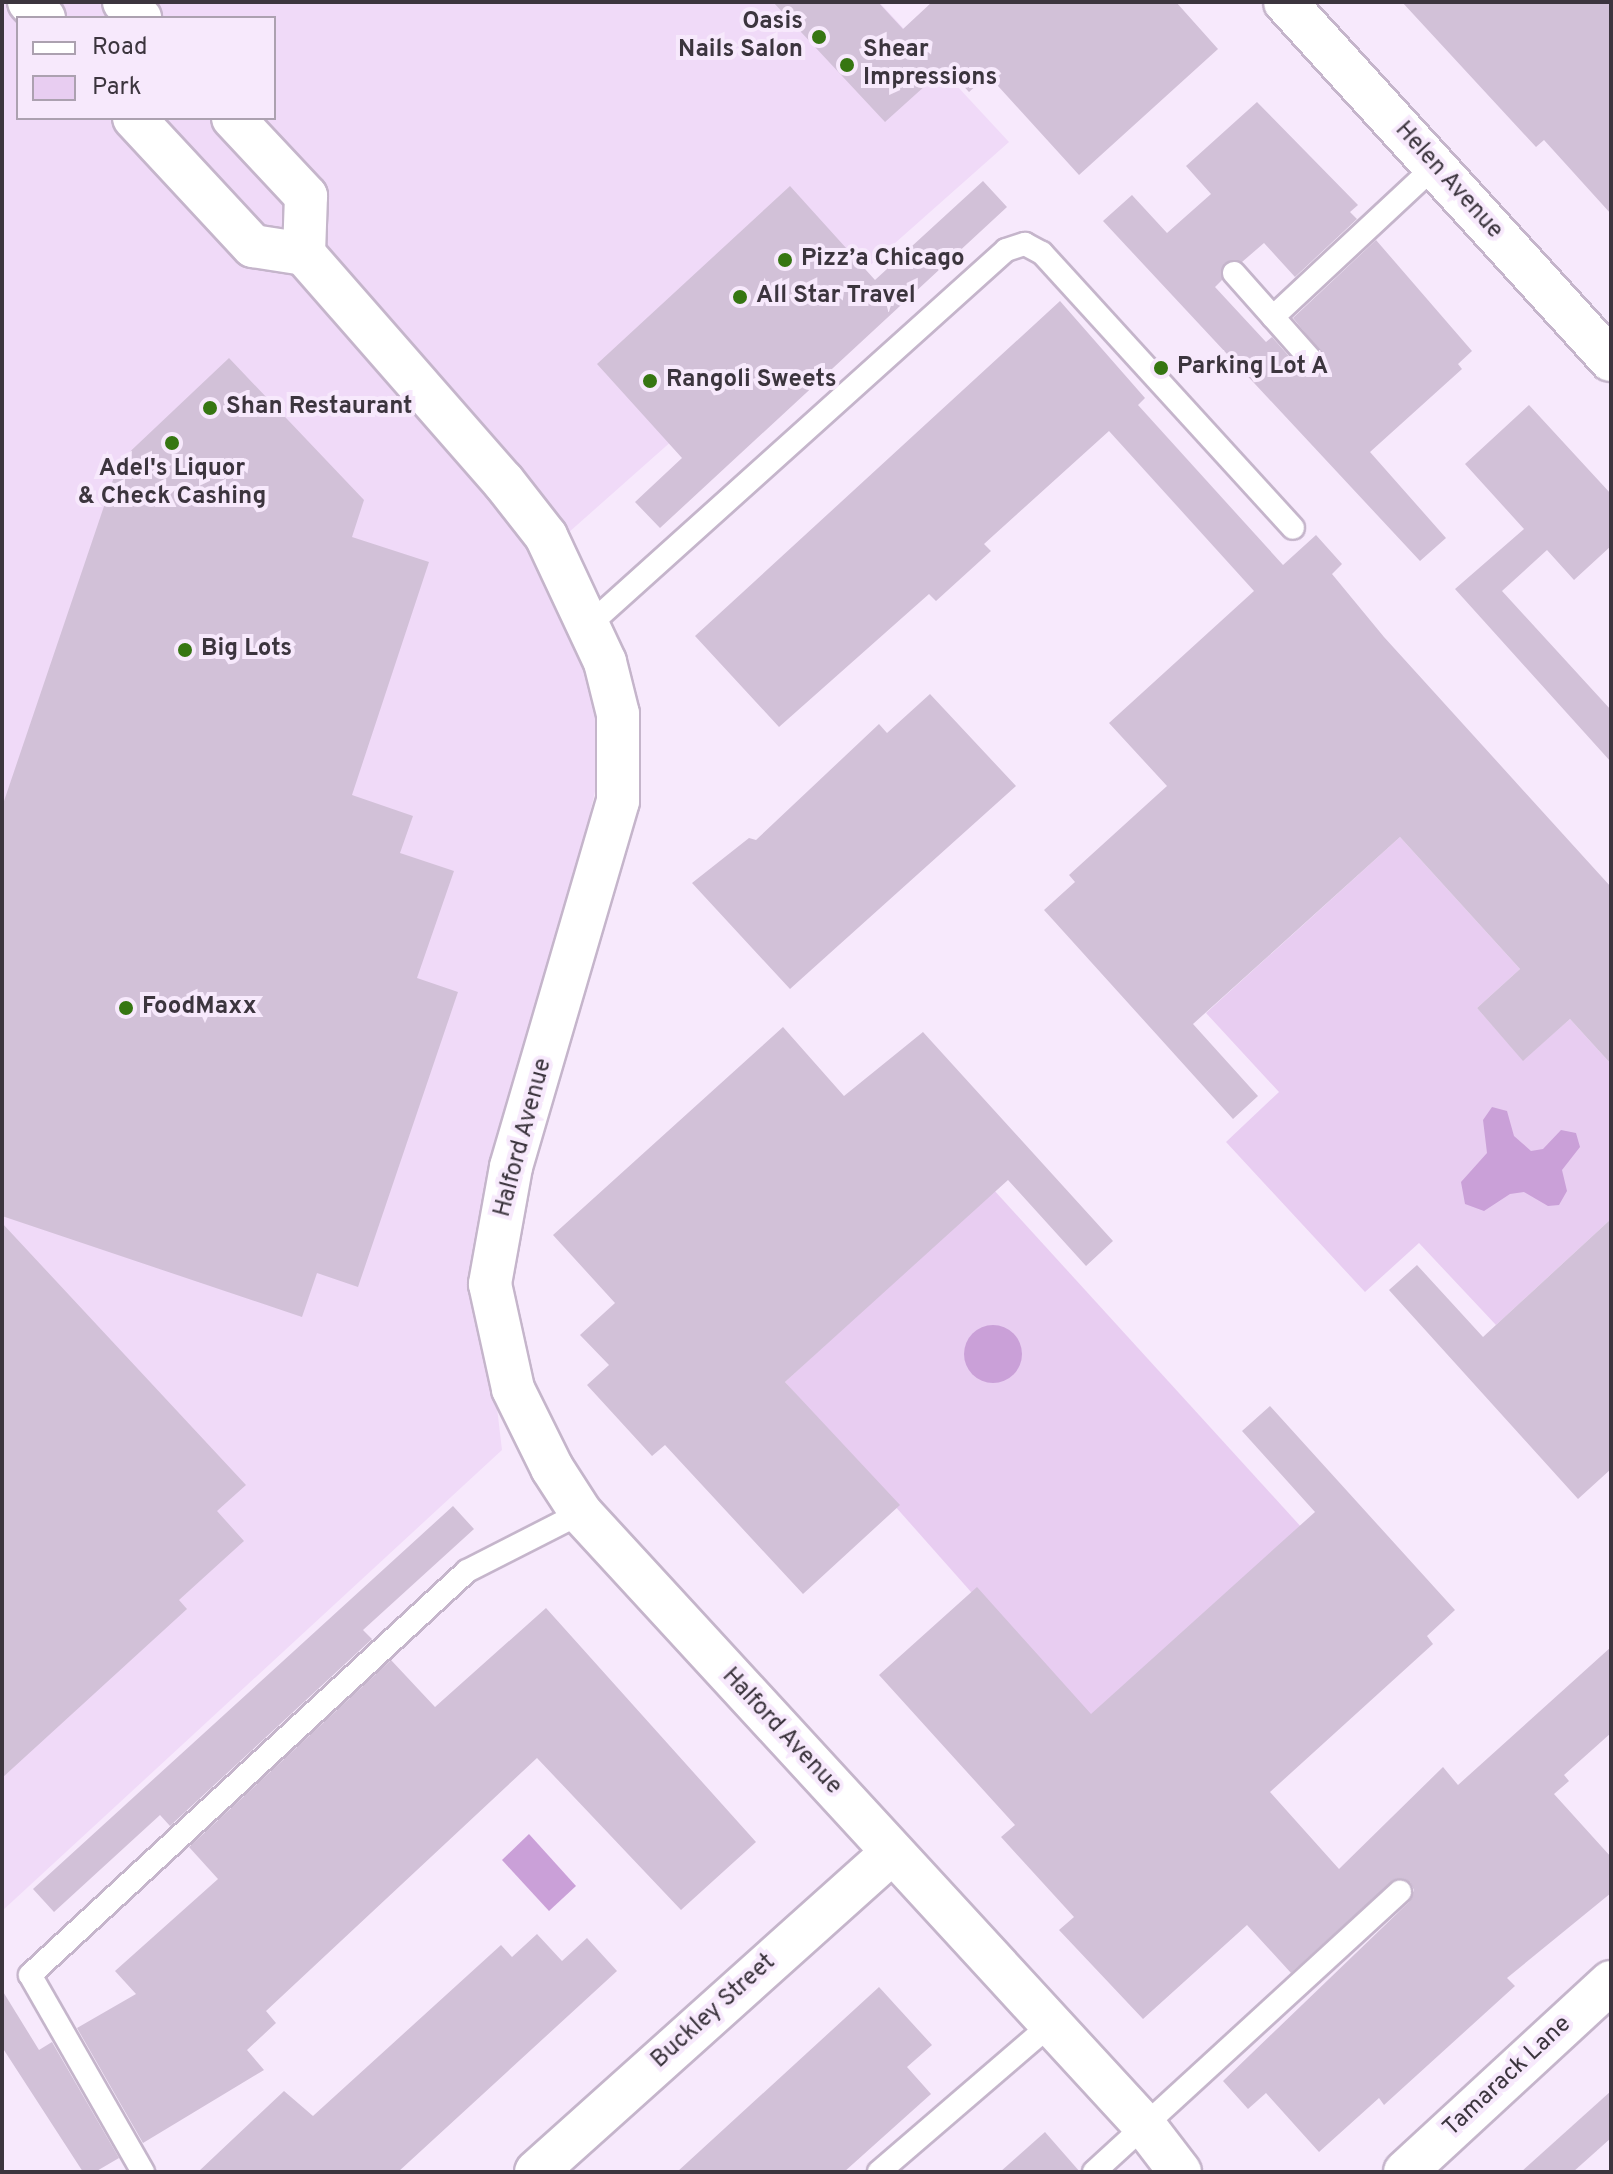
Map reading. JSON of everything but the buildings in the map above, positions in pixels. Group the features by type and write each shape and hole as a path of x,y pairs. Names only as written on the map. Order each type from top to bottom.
{"street":[{"name":"Helen Avenue","path":"1285,2 1611,360"},
{"path":"136,120 253,246 304,254 306,196 235,120"},
{"name":"Halford Avenue","path":"304,254 546,536 589,625 618,714 618,801 511,1167 490,1284 513,1389 581,1513 1144,2125 1180,2172"},
{"name":"Buckley Street","path":"536,2172 892,1853"},
{"name":"Tamarack Lane","path":"1405,2172 1611,1982"}],"lane":[{"path":"1273,317 1435,166"},
{"path":"589,625 1006,250 1025,244 1042,253 1293,528"},
{"path":"1234,273 1312,361"},
{"path":"143,2172 30,1975 467,1571 581,1513"},
{"path":"1094,2172 1400,1892"},
{"path":"879,2172 1050,2025"}],"shaded area":[{"path":"2,2 879,2 1009,142 559,541 612,718 482,1281 502,1450 2,1911"},
{"path":"1492,1107 1507,1111 1514,1136 1531,1151 1543,1149 1561,1130 1576,1133 1580,1147 1562,1170 1567,1191 1559,1205 1548,1206 1524,1192 1510,1194 1484,1211 1465,1204 1461,1182 1487,1153 1483,1120"},
{"path":"993,1325 1013,1334 1022,1354 1013,1374 993,1383 973,1374 964,1354 973,1334"},
{"path":"529,1834 576,1886 549,1911 502,1860"}],"green space":[{"path":"1400,837 1520,969 1477,1008 1523,1060 1570,1019 1611,1064 1611,1219 1496,1325 1419,1243 1365,1292 1226,1142 1279,1092 1206,1013"},
{"path":"993,1189 1303,1529 1088,1724 785,1382"}],"place":[{"name":"Oasis Nails Salon","path":"819,37"},
{"name":"Shear Impressions","path":"847,65"},
{"name":"Pizz’a Chicago","path":"785,260"},
{"name":"All Star Travel","path":"740,297"},
{"name":"Parking Lot A","path":"1161,368"},
{"name":"Rangoli Sweets","path":"650,381"},
{"name":"Shan Restaurant","path":"210,408"},
{"name":"Adel's Liquor & Check Cashing","path":"172,443"},
{"name":"Big Lots","path":"185,650"},
{"name":"FoodMaxx","path":"126,1008"}]}
